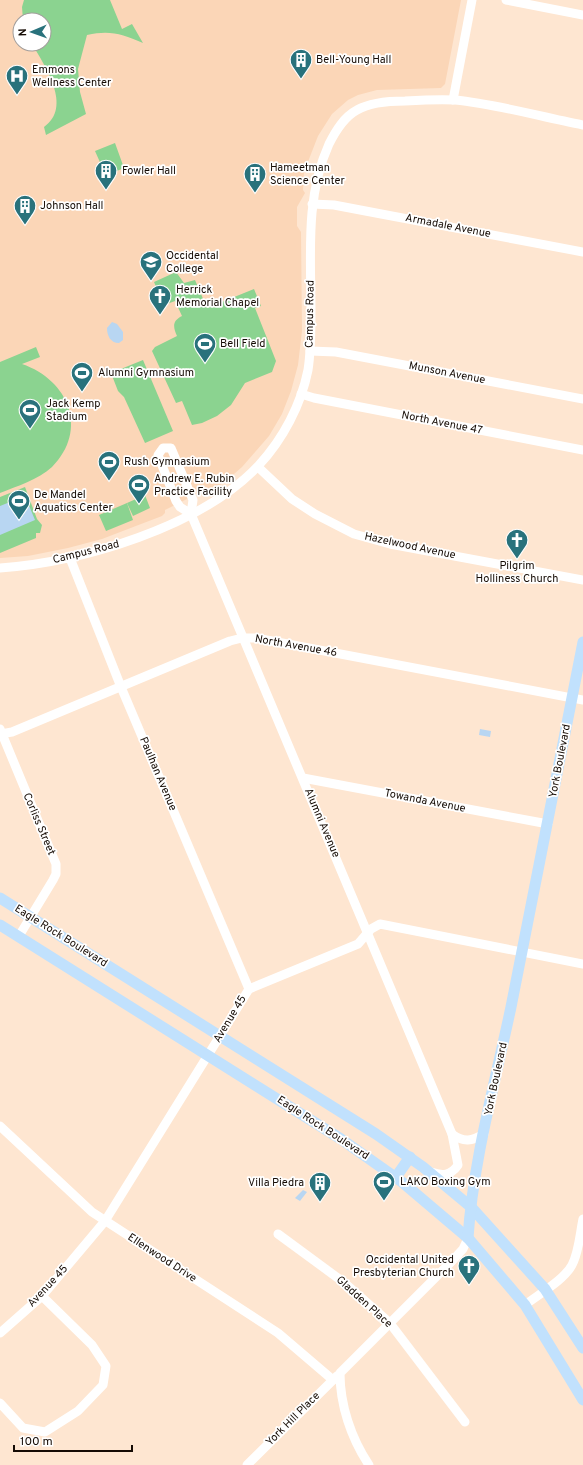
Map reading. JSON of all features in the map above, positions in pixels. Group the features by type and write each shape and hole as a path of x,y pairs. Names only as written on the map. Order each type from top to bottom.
{"main road":[{"name":"York Boulevard","path":"468,1238 471,1207 484,1134 548,824 578,699 583,642"},
{"name":"Eagle Rock Boulevard","path":"0,898 221,1035 376,1134 423,1167 471,1207 545,1289 583,1348"},
{"name":"Eagle Rock Boulevard","path":"0,925 341,1139 396,1177 443,1215 468,1238 525,1305 583,1400"},
{"path":"396,1177 410,1157"}],"street":[{"path":"453,100 472,0"},
{"path":"506,0 583,15"},
{"name":"Campus Road","path":"0,568 70,558 125,542 191,514 229,490 258,467 282,434 302,394 308,370 310,351 312,204 323,157 335,131 357,109 368,105 381,103 453,100 583,125"},
{"name":"Armadale Avenue","path":"312,204 334,205 583,252"},
{"name":"Munson Avenue","path":"310,351 336,352 583,399"},
{"name":"North Avenue 47","path":"302,394 314,398 583,450"},
{"name":"Alumni Avenue","path":"191,514 180,507 176,501 158,456 163,448 171,448 192,500 191,514 452,1134 458,1159 458,1165 455,1170 445,1175 438,1175 423,1167"},
{"name":"Hazelwood Avenue","path":"258,467 292,498 309,510 354,534 390,544 583,580"},
{"name":"Paulhan Avenue","path":"70,558 121,687 249,989"},
{"name":"North Avenue 46","path":"1,732 12,732 230,641 242,638 263,639 578,699"},
{"name":"Corliss Street","path":"1,732 56,864 56,874 53,880 19,936"},
{"name":"Towanda Avenue","path":"303,778 548,824"},
{"name":"Avenue 45","path":"0,1333 42,1296 105,1221 249,989 358,944 368,932 380,924 583,964"},
{"name":"Ellenwood Drive","path":"0,1126 92,1212 278,1333 333,1380"},
{"path":"452,1134 458,1139 469,1141 484,1134"},
{"path":"525,1305 545,1289 561,1279 572,1265 583,1219"},
{"name":"Gladden Place","path":"278,1234 346,1284 389,1322 465,1422"},
{"name":"York Boulevard","path":"340,1373 389,1322 453,1260 463,1249 468,1238"},
{"path":"0,1403 23,1428 45,1432 78,1411 103,1385 106,1366 92,1345 42,1296"},
{"path":"340,1373 340,1389 345,1411 354,1436 369,1465"},
{"name":"York Hill Place","path":"247,1465 340,1373"}],"shaded area":[{"name":"Occidental College","path":"0,0 461,0 445,84 441,88 377,90 358,95 348,100 332,114 318,136 304,172 303,190 305,193 297,207 297,226 301,232 302,331 298,365 291,391 282,414 269,436 242,467 226,481 208,492 205,490 165,510 165,513 162,516 102,539 28,556 0,558"}],"green space":[{"path":"24,0 110,0 122,29 132,24 143,43 129,37 109,33 87,35 78,69 80,92 86,114 46,135 44,127 52,119 56,109 56,98 54,86 37,52 52,52 52,12 22,12"},
{"path":"115,143 124,168 112,173 109,166 103,169 95,151"},
{"path":"176,272 184,283 195,280 207,308 254,289 261,306 255,308 276,361 272,372 245,383 231,405 217,416 202,423 192,425 182,401 176,403 152,351 155,347 177,336 174,324 176,320 182,316 175,301 167,304 162,301 154,282"},
{"name":"Jack Kemp Stadium","path":"36,347 40,357 22,364 38,372 52,382 62,394 68,408 71,422 70,438 63,453 46,472 27,482 0,493 0,362"},
{"path":"143,360 173,431 145,443 124,397 118,391 111,373"},
{"name":"De Mandel Aquatics Center","path":"25,487 37,519 42,525 40,533 36,533 36,538 0,553 0,497"},
{"name":"Andrew E. Rubin Practice Facility","path":"145,495 150,508 133,516 127,503"},
{"path":"127,503 133,520 106,531 99,515"}],"water":[{"path":"112,322 117,324 123,332 123,340 119,343 113,342 108,336 107,328"},
{"path":"25,496 35,520 0,535 0,506"},
{"path":"480,729 491,731 490,737 479,735"},
{"path":"303,1190 307,1192 300,1201 295,1198"}],"place":[{"name":"Bell-Young Hall","path":"301,80"},
{"name":"Emmons Wellness Center","path":"17,96"},
{"name":"Fowler Hall","path":"106,190"},
{"name":"Hameetman Science Center","path":"255,194"},
{"name":"Johnson Hall","path":"25,226"},
{"name":"Occidental College","path":"151,282"},
{"name":"Herrick Memorial Chapel","path":"160,316"},
{"name":"Bell Field","path":"205,364"},
{"name":"Alumni Gymnasium","path":"82,392"},
{"name":"Jack Kemp Stadium","path":"30,430"},
{"name":"Rush Gymnasium","path":"109,482"},
{"name":"Andrew E. Rubin Practice Facility","path":"139,504"},
{"name":"De Mandel Aquatics Center","path":"19,520"},
{"name":"Pilgrim Holliness Church","path":"517,560"},
{"name":"Villa Piedra","path":"320,1202"},
{"name":"LAKO Boxing Gym","path":"384,1202"},
{"name":"Occidental United Presbyterian Church","path":"469,1286"}]}
